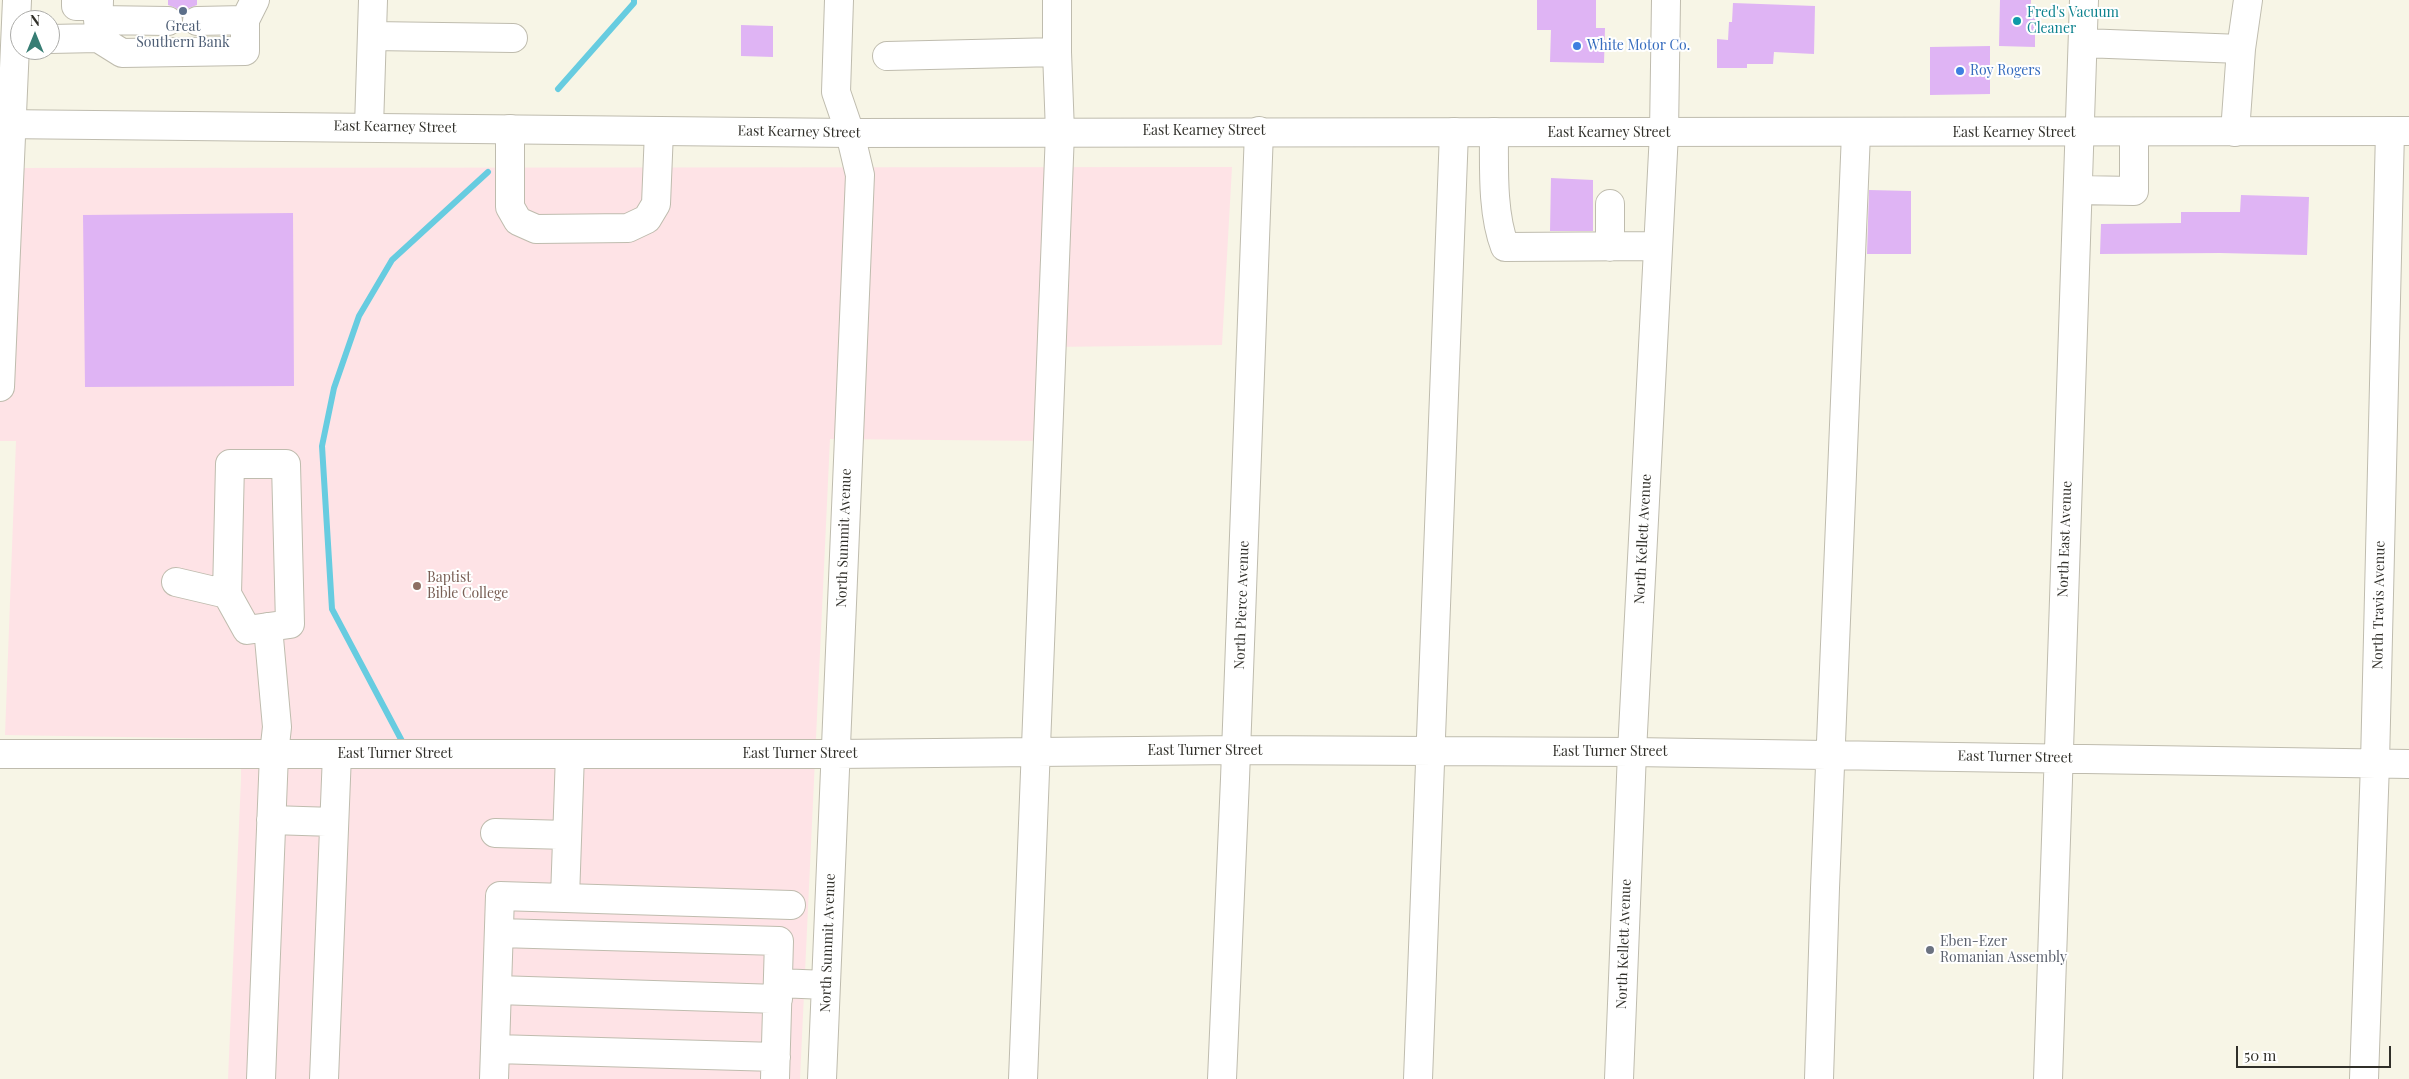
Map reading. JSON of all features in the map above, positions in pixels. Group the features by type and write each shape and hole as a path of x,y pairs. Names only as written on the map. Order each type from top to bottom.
{"street":[{"path":"369,127 373,0"},
{"name":"North Summit Avenue","path":"822,1079 860,175 850,133 836,92 839,0"},
{"path":"1022,1079 1060,132 1057,0"},
{"name":"North Kellett Avenue","path":"1619,1079 1632,752 1664,133 1666,0"},
{"name":"North East Avenue","path":"2048,1079 2084,0"},
{"path":"2235,132 2241,49 2248,16 2248,0"},
{"path":"94,13 122,53 245,51 250,10 198,21"},
{"path":"60,33 94,13 168,21"},
{"path":"372,36 513,38"},
{"path":"2083,43 2241,49"},
{"path":"887,56 1057,52"},
{"path":"0,386 6,124 11,60"},
{"name":"East Kearney Street","path":"6,124 850,133 2400,131"},
{"path":"510,129 510,206 518,221 536,229 628,228 646,219 656,204 659,131"},
{"name":"North Pierce Avenue","path":"1222,1079 1259,131"},
{"name":"North Travis Avenue","path":"2364,1079 2400,131"},
{"path":"1418,1079 1454,132"},
{"path":"1494,132 1494,164 1500,233 1505,246 1658,246"},
{"path":"2078,190 2134,191 2134,132"},
{"path":"1819,1079 1824,888 1856,133"},
{"path":"1610,204 1610,247"},
{"path":"230,464 286,464 290,624 247,630 227,594 230,464"},
{"path":"176,582 227,594"},
{"path":"261,1079 271,820 277,726 268,627"},
{"name":"East Turner Street","path":"0,754 835,754 1236,750 1831,754 2409,764"},
{"path":"324,1079 337,754"},
{"path":"566,898 570,754"},
{"path":"271,820 334,822"},
{"path":"495,833 567,836"},
{"path":"494,1079 500,896 791,905"},
{"path":"495,1049 776,1068 779,941 498,933"},
{"path":"497,990 778,991 826,985"}],"shaded area":[{"name":"Baptist Bible College","path":"1232,167 1222,345 1049,347 1045,441 830,439 800,1079 228,1079 241,779 241,739 5,735 16,441 0,441 0,168"}],"building":[{"path":"168,0 197,0 197,5 189,8 182,16 176,8 168,5"},
{"name":"White Motor Co.","path":"1537,0 1596,0 1596,28 1605,28 1604,63 1550,62 1551,30 1537,30"},
{"name":"Fred's Vacuum Cleaner","path":"2000,0 2031,0 2030,13 2035,13 2035,47 1999,46"},
{"path":"1733,3 1815,6 1814,54 1774,52 1773,64 1747,64 1747,68 1717,68 1717,39 1728,40 1729,22 1732,22"},
{"path":"741,25 773,26 773,57 741,56"},
{"name":"Roy Rogers","path":"1990,46 1990,94 1930,95 1930,47"},
{"path":"1551,178 1593,180 1593,231 1550,231"},
{"path":"1869,190 1911,191 1911,254 1867,254"},
{"path":"2241,195 2309,197 2307,255 2220,253 2100,254 2101,224 2181,223 2181,212 2240,212"},
{"path":"293,213 294,386 85,387 83,215"}],"waterway":[{"path":"558,89 634,3 634,0"},
{"path":"403,743 332,609 322,446 334,388 359,316 392,260 488,172"}],"place":[{"name":"Great Southern Bank","path":"183,11"},
{"name":"Fred's Vacuum Cleaner","path":"2017,21"},
{"name":"White Motor Co.","path":"1577,46"},
{"name":"Roy Rogers","path":"1960,71"},
{"name":"Baptist Bible College","path":"417,586"},
{"name":"Eben-Ezer Romanian Assembly","path":"1930,950"}]}
